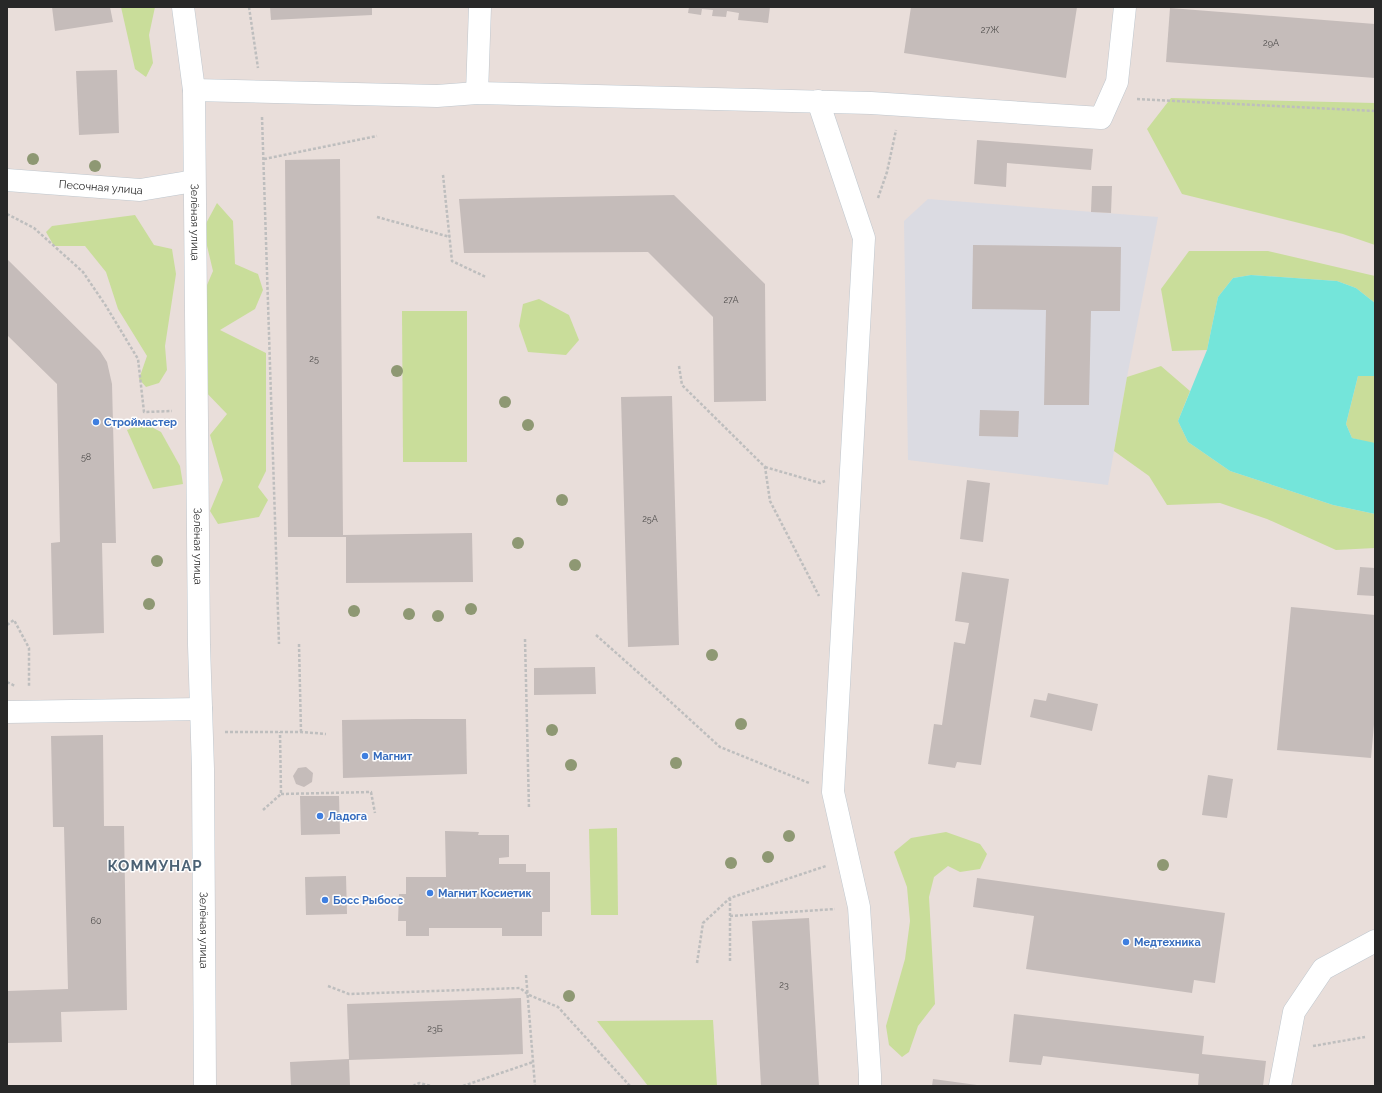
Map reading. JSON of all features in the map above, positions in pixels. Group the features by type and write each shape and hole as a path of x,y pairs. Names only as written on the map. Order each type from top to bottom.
{"street":[{"name":"Зелёная улица","path":"183,7 194,90 203,776 205,1086"},
{"path":"477,93 480,7"},
{"path":"194,90 437,96 477,93 818,102 901,105 1102,118 1117,82 1125,7"},
{"path":"818,102 864,238 833,792 859,907 870,1086"},
{"name":"Песочная улица","path":"7,180 140,190 194,181"},
{"path":"18,711 201,709"},
{"path":"1280,1086 1294,1012 1323,968 1375,941"}],"path":[{"path":"249,7 261,92 279,644"},
{"path":"1110,98 1375,111"},
{"path":"877,201 887,172 901,105"},
{"path":"264,159 377,136"},
{"path":"443,175 452,261 486,277"},
{"path":"7,214 34,228 83,272 106,306 138,360 144,412"},
{"path":"378,217 450,237"},
{"path":"679,366 682,385 765,467 820,483 851,472"},
{"path":"765,467 770,501 820,599"},
{"path":"7,625 14,620 29,648 18,711"},
{"path":"596,635 720,747 833,792"},
{"path":"525,639 529,809"},
{"path":"299,644 301,732"},
{"path":"225,732 301,732 326,734"},
{"path":"280,732 281,794"},
{"path":"263,810 281,794 371,792 375,812"},
{"path":"697,963 702,923 730,898 849,859"},
{"path":"730,898 730,962"},
{"path":"730,916 859,907"},
{"path":"526,975 529,995 534,1086"},
{"path":"328,986 349,994 520,988 529,995 558,1007 630,1086"},
{"path":"1287,1050 1364,1037"},
{"path":"463,1086 533,1062"},
{"path":"413,1086 419,1083 431,1086"}],"shaded area":[{"path":"928,199 1158,217 1108,485 908,460 904,221"}],"green space":[{"path":"121,7 155,7 149,35 153,63 146,77 135,69"},
{"path":"1171,98 1375,103 1375,245 1343,234 1182,194 1147,129"},
{"path":"217,203 233,221 235,264 258,274 263,290 255,309 220,330 266,353 266,471 258,487 268,500 259,517 218,524 210,511 223,480 210,435 227,414 200,386 204,292 213,271 203,229"},
{"path":"135,215 154,245 172,249 176,274 165,346 167,370 159,383 146,387 139,379 147,356 118,309 106,272 85,246 54,246 46,232 52,226"},
{"path":"1189,251 1268,251 1375,276 1375,303 1356,288 1337,281 1251,275 1233,278 1218,297 1207,350 1172,351 1161,289"},
{"path":"539,299 569,315 579,340 566,355 528,352 519,326 523,304"},
{"path":"402,311 467,311 467,462 403,462"},
{"path":"1161,366 1190,391 1178,421 1188,442 1230,471 1333,505 1375,514 1375,548 1336,550 1267,519 1220,503 1167,505 1149,476 1114,451 1127,377"},
{"path":"1358,376 1375,376 1374,444 1352,438 1346,424"},
{"path":"144,423 161,432 180,466 183,484 153,489 127,430"},
{"path":"617,828 618,915 591,915 589,829"},
{"path":"946,832 980,844 987,854 980,869 960,872 948,866 934,877 929,897 935,1004 918,1026 909,1052 902,1057 889,1045 886,1026 905,959 910,921 907,887 894,852 911,838"},
{"path":"713,1020 717,1086 648,1086 597,1021"}],"water":[{"path":"1251,275 1337,281 1356,288 1375,303 1375,376 1358,376 1346,424 1352,438 1375,443 1375,514 1333,505 1230,471 1188,442 1178,421 1207,350 1218,297 1233,278"}],"building":[{"path":"52,7 110,7 113,22 55,31"},
{"path":"270,7 372,7 372,15 271,20"},
{"path":"689,7 770,7 768,23 738,20 739,13 727,11 726,17 712,16 713,10 702,9 701,15 688,13"},
{"path":"911,7 1077,7 1066,78 904,53"},
{"path":"1170,8 1375,24 1375,78 1166,62"},
{"path":"117,70 119,133 79,135 76,71"},
{"path":"977,140 1093,149 1091,170 1007,163 1006,187 974,184"},
{"path":"340,159 343,535 472,533 473,582 346,583 346,537 288,537 285,160"},
{"path":"1092,186 1112,186 1111,213 1091,212"},
{"path":"674,195 765,284 766,401 714,402 713,317 648,252 464,253 459,199"},
{"path":"973,245 1121,247 1120,311 1091,311 1089,405 1044,405 1046,310 972,309"},
{"path":"7,259 100,351 107,362 112,384 116,543 102,543 104,633 53,635 51,543 60,542 57,384 7,335"},
{"path":"672,396 679,645 628,647 621,397"},
{"path":"980,410 1019,411 1018,437 979,436"},
{"path":"967,480 990,483 983,542 960,539"},
{"path":"1360,567 1375,568 1375,596 1357,595"},
{"path":"962,572 1009,579 981,765 957,762 955,768 928,764 934,724 942,725 954,642 965,644 969,623 955,621"},
{"path":"1291,607 1375,615 1375,713 1371,758 1277,750"},
{"path":"595,667 596,694 534,695 534,668"},
{"path":"1048,693 1098,704 1092,731 1030,717 1034,699 1046,701"},
{"path":"466,719 467,774 343,778 342,720"},
{"path":"103,735 104,826 124,826 127,1010 61,1012 62,1042 7,1043 7,991 68,989 64,827 53,827 51,736"},
{"path":"306,767 313,773 312,782 304,787 296,784 293,776 298,768"},
{"path":"1208,775 1233,779 1227,818 1202,815"},
{"path":"300,796 339,796 340,834 301,835"},
{"path":"445,831 479,832 478,835 509,835 509,857 499,858 499,864 526,864 526,872 550,872 550,912 542,912 542,936 502,936 502,928 429,928 429,936 406,936 406,921 398,921 399,894 406,894 406,877 446,877"},
{"path":"346,876 347,914 306,915 305,877"},
{"name":"Медтехника","path":"977,878 1225,913 1215,983 1194,980 1192,993 1026,969 1034,916 973,907"},
{"path":"809,918 819,1086 761,1086 752,921"},
{"path":"521,998 523,1054 349,1060 350,1086 291,1086 290,1062 349,1059 347,1004"},
{"path":"1014,1014 1204,1036 1202,1054 1266,1061 1263,1086 1198,1086 1199,1074 1043,1056 1041,1065 1009,1062"},
{"path":"933,1079 977,1085 977,1086 932,1086"}],"place":[{"name":"Строймастер","path":"96,422"},
{"name":"Магнит","path":"365,756"},
{"name":"Ладога","path":"320,816"},
{"name":"Магнит Косиетик","path":"430,893"},
{"name":"Босс Рыбосс","path":"325,900"},
{"name":"Медтехника","path":"1126,942"}],"district":[{"name":"КОММУНАР","path":"155,866"}]}
